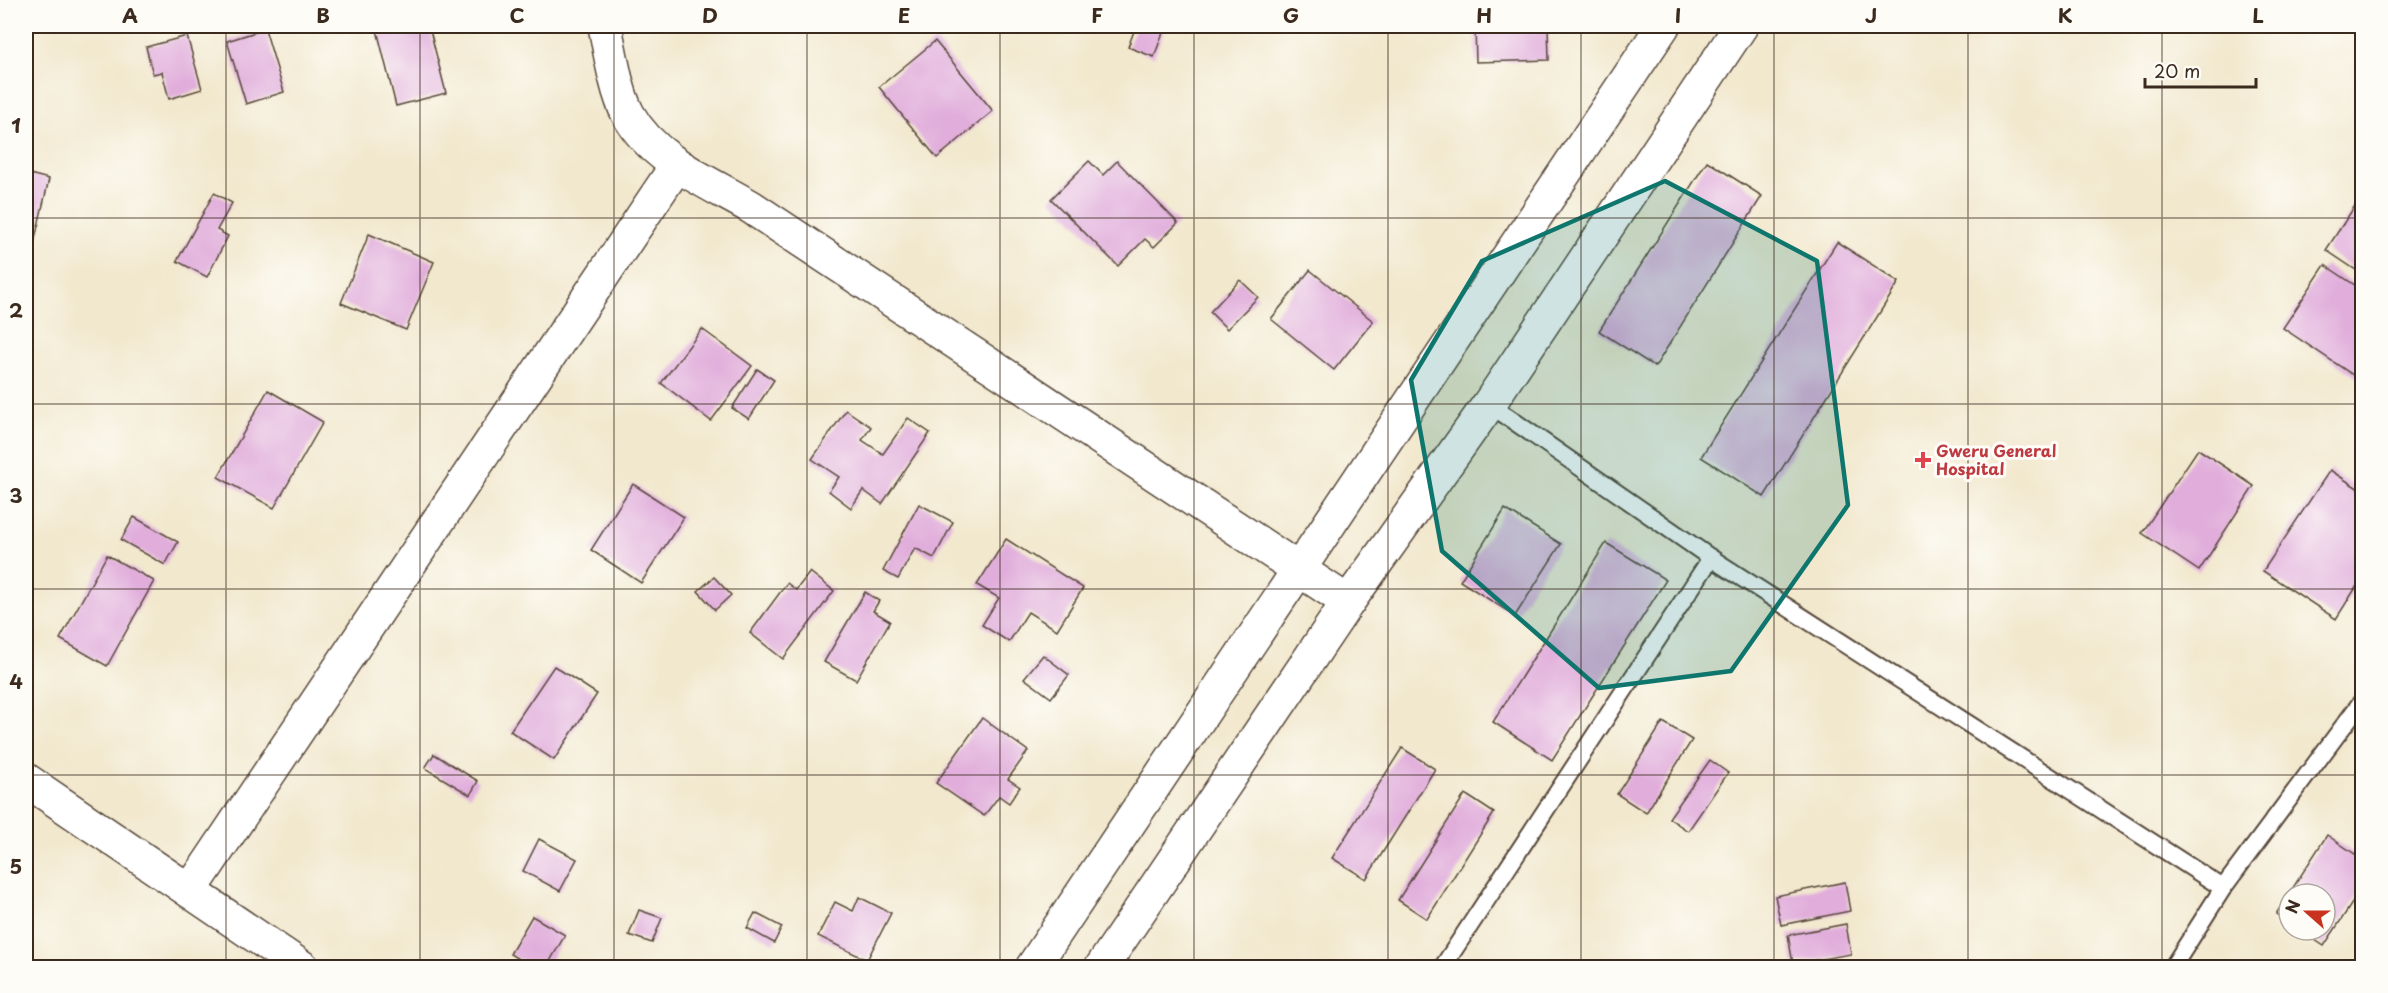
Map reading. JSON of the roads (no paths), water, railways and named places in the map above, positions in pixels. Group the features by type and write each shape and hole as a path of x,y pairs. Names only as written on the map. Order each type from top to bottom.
{"street":[{"path":"605,26 614,69 627,113 647,141 677,165 751,207 1348,602"},
{"path":"1032,968 1663,26"},
{"path":"1101,968 1348,602 1489,404 1741,26"},
{"path":"190,891 677,165"},
{"path":"26,780 303,968"}],"lane":[{"path":"1489,404 1711,558 2223,888"},
{"path":"1442,968 1711,558"},
{"path":"2172,968 2223,888 2362,701"}],"place":[{"name":"Gweru General Hospital","path":"1923,460"}]}
